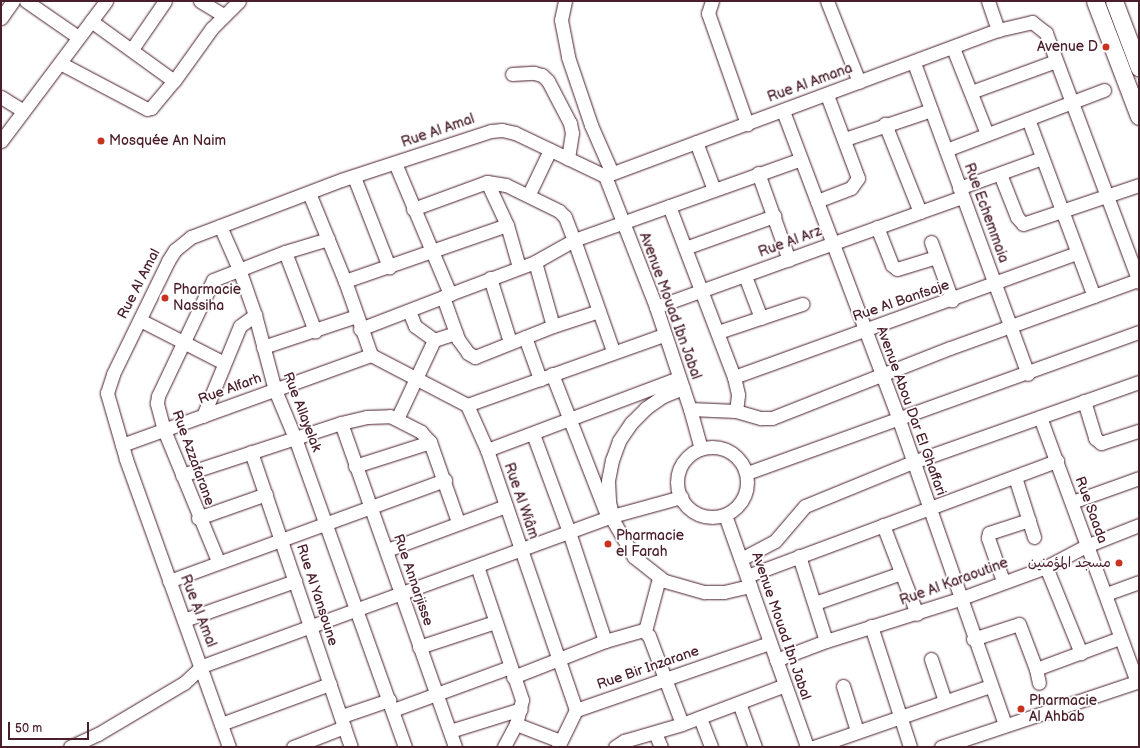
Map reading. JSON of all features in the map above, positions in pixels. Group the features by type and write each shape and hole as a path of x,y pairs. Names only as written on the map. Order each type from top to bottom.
{"main road":[{"path":"1095,1 1139,116"},
{"path":"1114,1 1139,67"}],"street":[{"path":"1,18 13,1"},
{"path":"26,1 78,37"},
{"path":"1,141 106,1"},
{"path":"132,49 165,1"},
{"path":"200,1 223,15"},
{"path":"60,64 147,109 153,106 174,81 192,53 223,15 239,1"},
{"name":"Avenue Mouad Ibn Jabal","path":"565,1 561,20 568,57 623,222 656,307 664,335 690,409 701,449"},
{"path":"712,1 708,13 746,124"},
{"path":"827,1 859,82"},
{"path":"988,1 998,30"},
{"path":"91,22 132,49 174,81"},
{"name":"Rue Al Amana","path":"608,174 914,63 998,30 1026,22 1042,28 1056,61"},
{"path":"953,48 987,134"},
{"path":"690,409 736,411 761,418 772,418 881,374 1139,281 1134,255 1107,196 1056,61 971,92"},
{"name":"Rue Echemmaia","path":"914,63 960,192 996,284 1028,374"},
{"path":"512,74 542,75 548,81 570,123 572,133 568,158"},
{"path":"946,150 1104,90"},
{"path":"817,200 851,188 857,181 858,173 827,95"},
{"path":"1,97 22,112"},
{"path":"844,139 930,110"},
{"name":"Avenue Abou Dar El Ghaffari","path":"783,111 834,243 899,420 959,599 1005,724"},
{"path":"1028,119 1094,296"},
{"path":"885,124 920,212"},
{"path":"572,133 591,125"},
{"name":"Rue Al Amal","path":"229,747 202,666 169,581 122,444 107,393 113,374 163,269 175,250 191,237 220,226 354,177 496,130 515,133 568,158 608,174"},
{"path":"696,142 714,190"},
{"path":"530,194 550,150"},
{"name":"Rue Al Arz","path":"656,307 920,212 1000,174 1042,158"},
{"path":"360,329 535,262 574,240 758,173 801,159"},
{"path":"395,163 413,209 432,251 456,333 465,351 475,357 553,326 599,311"},
{"path":"758,173 789,260"},
{"path":"1000,174 1017,218 1023,224 1139,185"},
{"path":"354,177 390,267"},
{"path":"413,209 487,182 506,185 530,194 552,206 565,217 613,352"},
{"path":"487,182 507,225 519,267"},
{"path":"309,193 345,281 360,329 371,355 416,380 467,405 664,335"},
{"path":"669,206 703,291 734,377 738,395 736,411"},
{"path":"685,248 774,216"},
{"path":"345,281 390,267 507,225"},
{"name":"Rue Allayelak","path":"220,226 239,269 254,315 275,390 295,438 405,747"},
{"path":"877,227 892,265 898,269 936,257"},
{"name":"Rue Azzafarane","path":"218,561 198,518 164,430 157,400 182,341 210,284 239,269 285,252 328,239"},
{"path":"931,242 952,300"},
{"path":"285,252 315,330"},
{"name":"Rue Al Banfsaje","path":"734,377 952,300 1078,253"},
{"path":"535,262 553,326"},
{"path":"745,276 761,318"},
{"path":"490,278 510,342"},
{"path":"718,332 802,304"},
{"path":"409,311 415,326 434,340"},
{"path":"203,416 240,326 254,315"},
{"path":"263,347 357,316"},
{"path":"140,320 224,363"},
{"path":"746,473 1028,374 1139,332"},
{"path":"397,419 434,340 456,333"},
{"path":"524,337 540,379"},
{"name":"Rue Alfarh","path":"122,444 371,355"},
{"path":"552,374 610,517 629,552 659,578 678,587 704,592 730,591 799,556 883,524 929,510 1057,461"},
{"path":"740,559 775,541 805,506 913,462 1139,382"},
{"path":"487,450 570,420 681,383"},
{"path":"610,517 608,495 609,474 614,453 622,434 646,408 681,383"},
{"path":"1084,401 1094,438 1103,444 1139,431"},
{"name":"Rue Al Wiâm","path":"467,405 487,450 576,710"},
{"path":"182,475 341,424 362,418 384,415 397,419 421,432 430,442 445,480 458,522"},
{"name":"Rue Saada","path":"1040,417 1072,502 1086,546 1106,594 1120,638 1138,682"},
{"name":"Rue Annarjisse","path":"341,424 370,508 387,550 435,696 455,747"},
{"path":"533,434 569,532 605,641"},
{"path":"356,466 430,442"},
{"path":"715,447 729,451 740,460 746,473 747,487 744,498 735,509 725,515 711,517 699,515 687,507 681,497 677,480 681,466 690,455 701,449 715,447"},
{"name":"Rue Al Yansoune","path":"251,452 351,747"},
{"path":"1015,477 1034,538"},
{"path":"1072,502 1139,478"},
{"path":"169,581 218,561 281,538 326,524 445,480"},
{"path":"198,518 266,494"},
{"path":"70,747 98,734 184,683 202,666 610,517 681,497"},
{"path":"387,550 458,522 506,506"},
{"name":"Avenue Mouad Ibn Jabal","path":"725,515 807,747"},
{"path":"1003,581 988,536 1029,520"},
{"path":"883,524 917,614"},
{"name":"Rue Al Karaoutine","path":"776,660 871,626 917,614 959,599 1003,581 1046,566 1086,546 1139,525"},
{"path":"799,556 826,641"},
{"path":"477,566 511,672 522,698 521,708 516,724 504,747"},
{"path":"1046,566 1081,653"},
{"path":"815,603 901,573"},
{"path":"659,578 645,631 666,679 682,724"},
{"path":"184,620 295,581"},
{"path":"1106,594 1139,582"},
{"path":"419,647 495,622"},
{"path":"973,639 1018,624 1036,669 1039,683"},
{"path":"871,626 910,747"},
{"path":"293,747 343,721 391,705 435,696 511,672 560,660 605,641 634,632 645,631"},
{"path":"1036,669 1120,638"},
{"name":"Rue Bir Inzarane","path":"576,710 770,643"},
{"path":"931,659 945,701"},
{"path":"941,747 1005,724 1138,682"},
{"path":"221,724 330,684"},
{"path":"615,747 624,741 655,733 700,718 785,685"},
{"path":"843,686 857,731"},
{"path":"814,747 990,686"},
{"path":"739,703 754,747"},
{"path":"450,731 521,708"},
{"path":"516,724 559,744 576,710"},
{"path":"700,718 711,747"},
{"path":"655,733 661,747"}],"place":[{"name":"Avenue D","path":"1106,47"},
{"name":"Mosquée An Naim","path":"101,141"},
{"name":"Pharmacie Nassiha","path":"165,298"},
{"name":"Pharmacie el Farah","path":"608,544"},
{"name":"مسجد المؤمنين","path":"1119,563"},
{"name":"Pharmacie Al Ahbab","path":"1021,709"}]}
